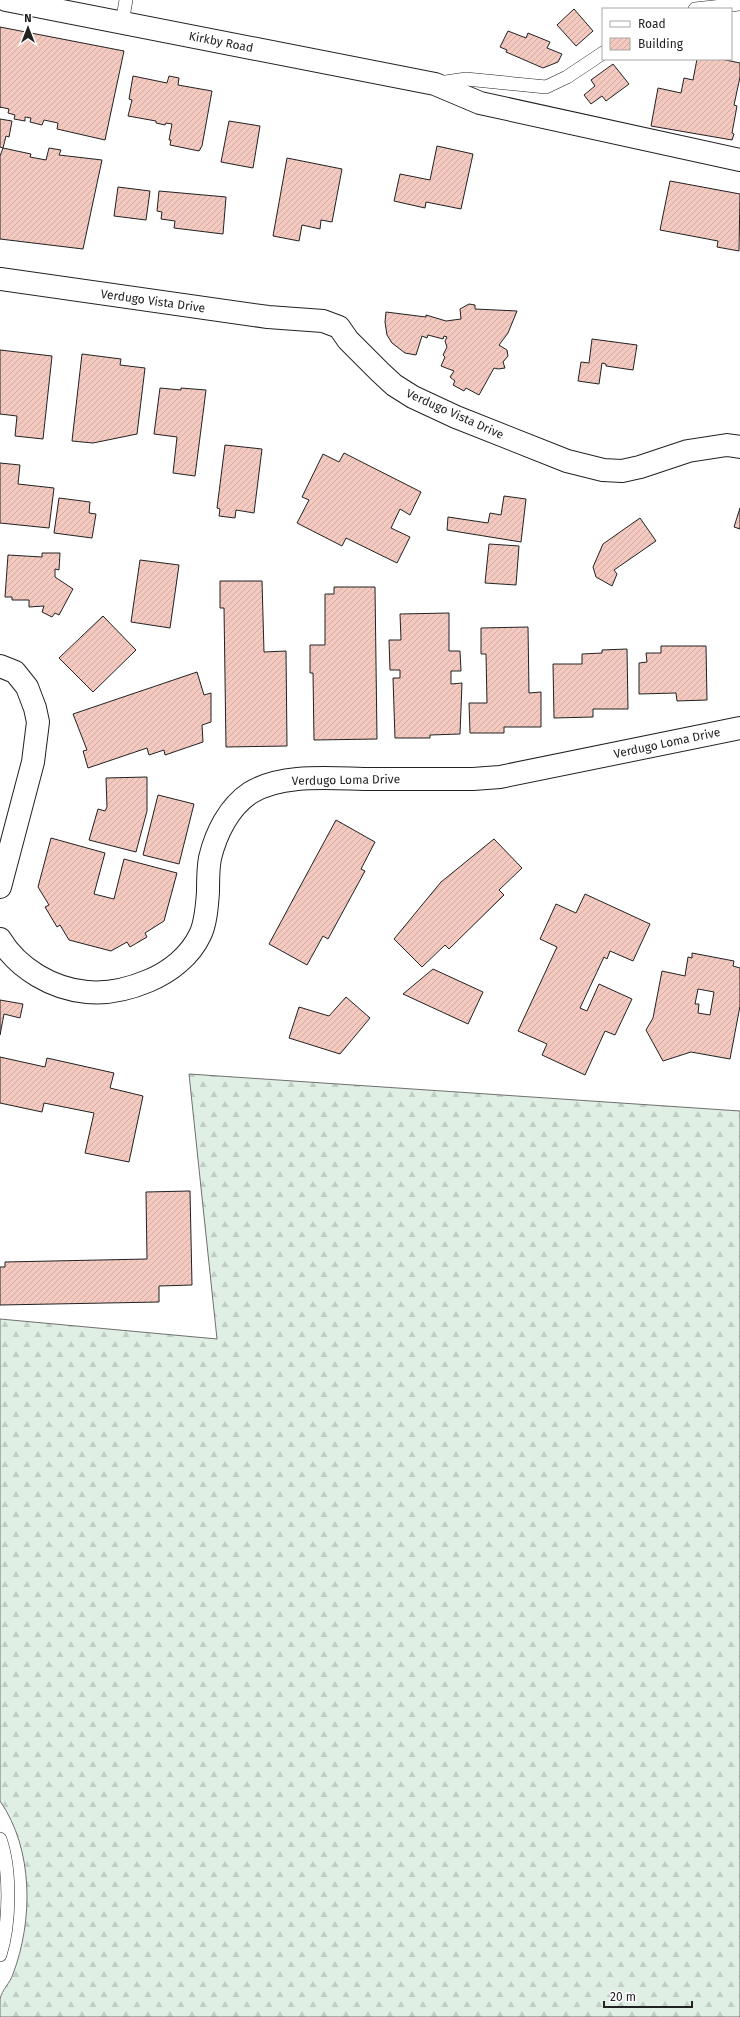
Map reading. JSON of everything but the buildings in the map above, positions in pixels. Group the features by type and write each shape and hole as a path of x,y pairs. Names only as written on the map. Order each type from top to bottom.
{"street":[{"name":"Kirkby Road","path":"6,0 435,84 480,103 740,160"},
{"name":"Verdugo Vista Drive","path":"0,279 268,317 322,321 339,327 348,340 380,372 394,385 414,397 456,417 560,458 604,470 622,471 640,467 688,451 727,445 740,447"},
{"path":"0,666 15,672 27,687 36,708 38,722 34,762 0,887"},
{"name":"Verdugo Loma Drive","path":"0,939 9,954 20,963 43,978 59,986 74,991 91,993 126,990 158,977 183,960 201,934 206,908 210,858 221,829 231,810 250,793 265,785 275,782 308,779 472,779 500,777 740,728"}],"lane":[{"path":"122,23 126,0"},
{"path":"703,8 740,4"},
{"path":"435,84 466,79 546,87 567,77 602,54"},
{"path":"0,1839 3,1848 7,1908 4,1944 0,1955"}],"green space":[{"path":"189,1074 740,1111 740,2017 0,2017 0,1999 13,1974 20,1953 27,1909 27,1886 19,1841 11,1820 0,1801 0,1319 217,1339"}]}
